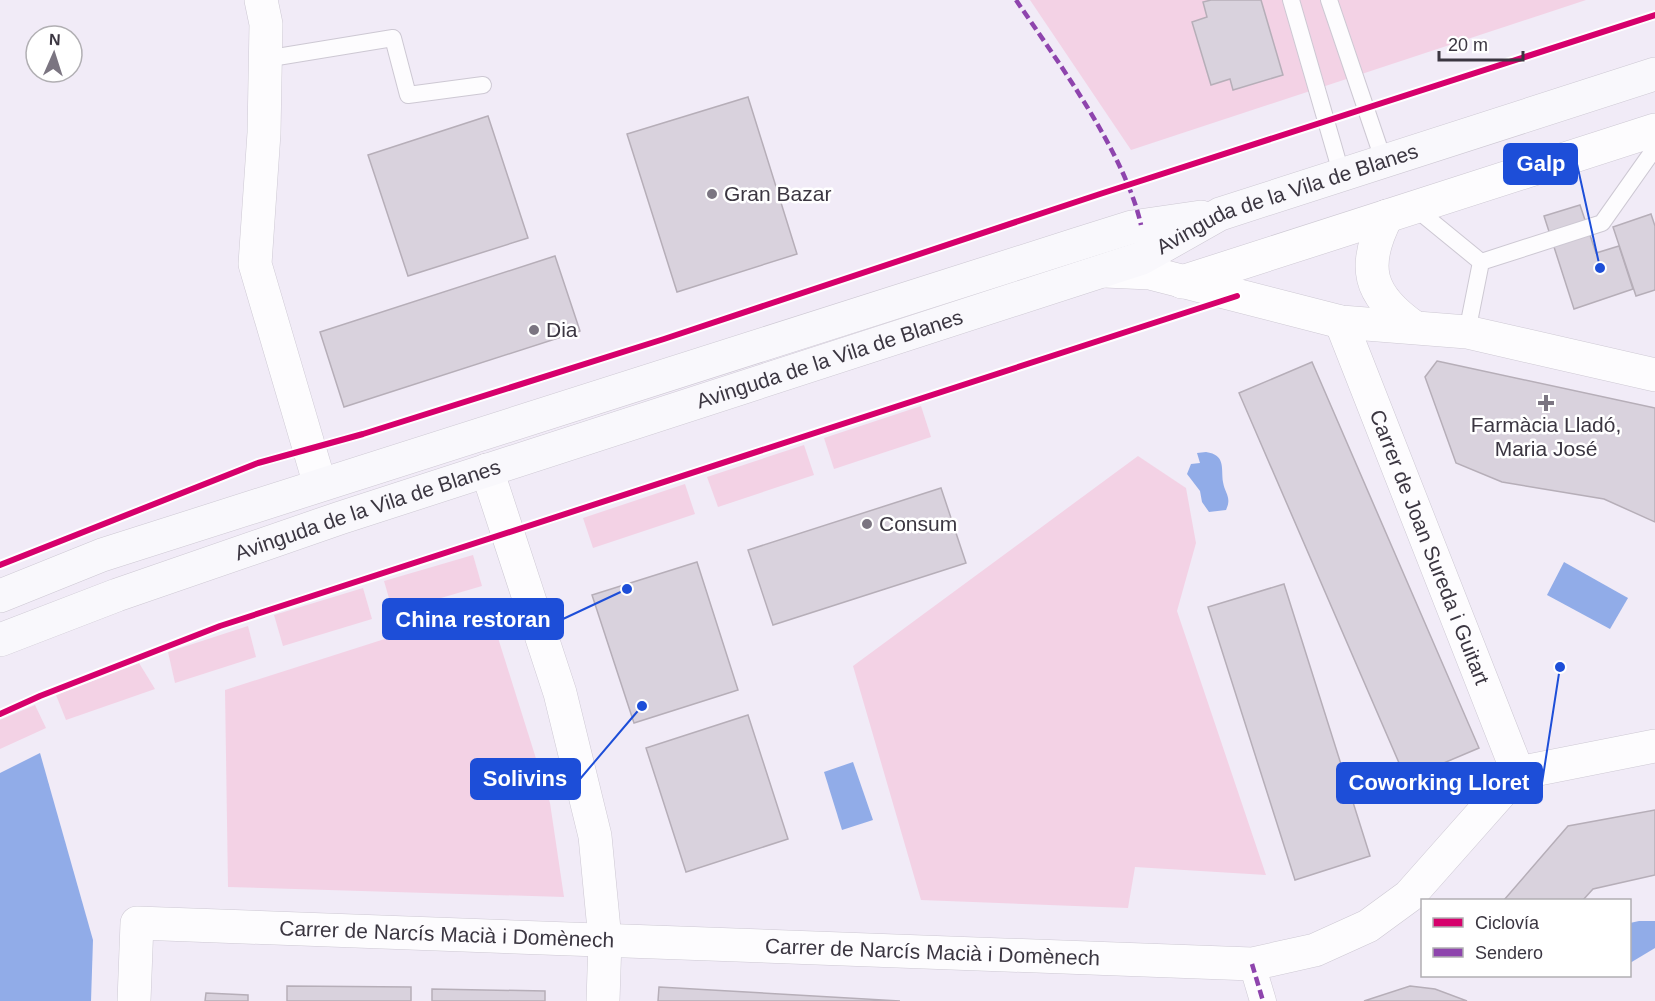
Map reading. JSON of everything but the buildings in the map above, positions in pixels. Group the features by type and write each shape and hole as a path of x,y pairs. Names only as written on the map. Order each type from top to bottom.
{"main road":[{"name":"Avinguda de la Vila de Blanes","path":"0,640 117,595 488,470 1142,258 1220,214 1655,74"},
{"path":"0,596 102,555 1132,227 1220,214"}],"street":[{"path":"261,0 266,24 264,133 255,264 320,485"},
{"name":"Avinguda de la Vila de Blanes","path":"1182,282 1655,130"},
{"path":"1401,212 1375,240 1372,275 1385,303 1414,327"},
{"path":"1103,271 1150,273 1341,322 1467,332 1655,375"},
{"name":"Carrer de Joan Sureda i Guitart","path":"1341,322 1518,773"},
{"path":"488,470 560,693 595,836 605,940 603,1001"},
{"path":"1518,773 1655,746"},
{"name":"Carrer de Narcís Macià i Domènech","path":"134,1001 137,923 1252,964 1315,950 1368,927 1409,896 1518,773"},
{"path":"1252,964 1263,1001"}],"lane":[{"path":"1291,0 1342,176"},
{"path":"1329,0 1384,162"},
{"path":"265,59 393,38 408,95 483,85"},
{"path":"1401,212 1481,262 1602,223 1655,148"},
{"path":"1467,332 1481,262"}],"shaded area":[{"path":"1030,0 1586,0 1131,150"},
{"path":"921,406 931,437 834,469 824,438"},
{"path":"804,445 814,475 718,507 707,477"},
{"path":"1138,456 1186,488 1196,543 1177,611 1266,875 1135,867 1128,908 921,900 853,666"},
{"path":"685,484 695,514 593,548 583,518"},
{"path":"473,555 482,586 393,612 384,581"},
{"path":"363,588 372,619 283,646 274,615"},
{"path":"488,606 550,803 564,897 228,887 225,690"},
{"path":"248,626 256,657 175,683 168,652"},
{"path":"139,663 155,689 66,720 56,695"},
{"path":"35,705 46,728 0,749 0,720"}],"water":[{"path":"1206,452 1220,459 1228,499 1226,510 1209,512 1202,502 1200,491 1187,474 1191,464 1200,463 1197,453"},
{"path":"1564,562 1628,598 1610,629 1547,595"},
{"path":"40,753 93,940 91,1001 0,1001 0,773"},
{"path":"853,762 873,820 842,830 824,772"},
{"path":"1655,921 1655,948 1631,962 1631,923"}],"marked path":[{"path":"1016,0 1070,79 1105,139 1121,168 1141,225"},
{"path":"1252,964 1263,1001"}],"cycle path":[{"path":"0,565 258,463 363,434 664,339 1100,194 1655,15"},
{"path":"0,714 40,696 220,626 1237,296"}],"place":[{"name":"Gran Bazar","path":"712,194"},
{"name":"Galp","path":"1600,268"},
{"name":"Dia","path":"534,330"},
{"name":"Farmàcia Lladó, Maria José","path":"1546,403"},
{"name":"Consum","path":"867,524"},
{"name":"China restoran","path":"627,589"},
{"name":"Coworking Lloret","path":"1560,667"},
{"name":"Solivins","path":"642,706"}]}
